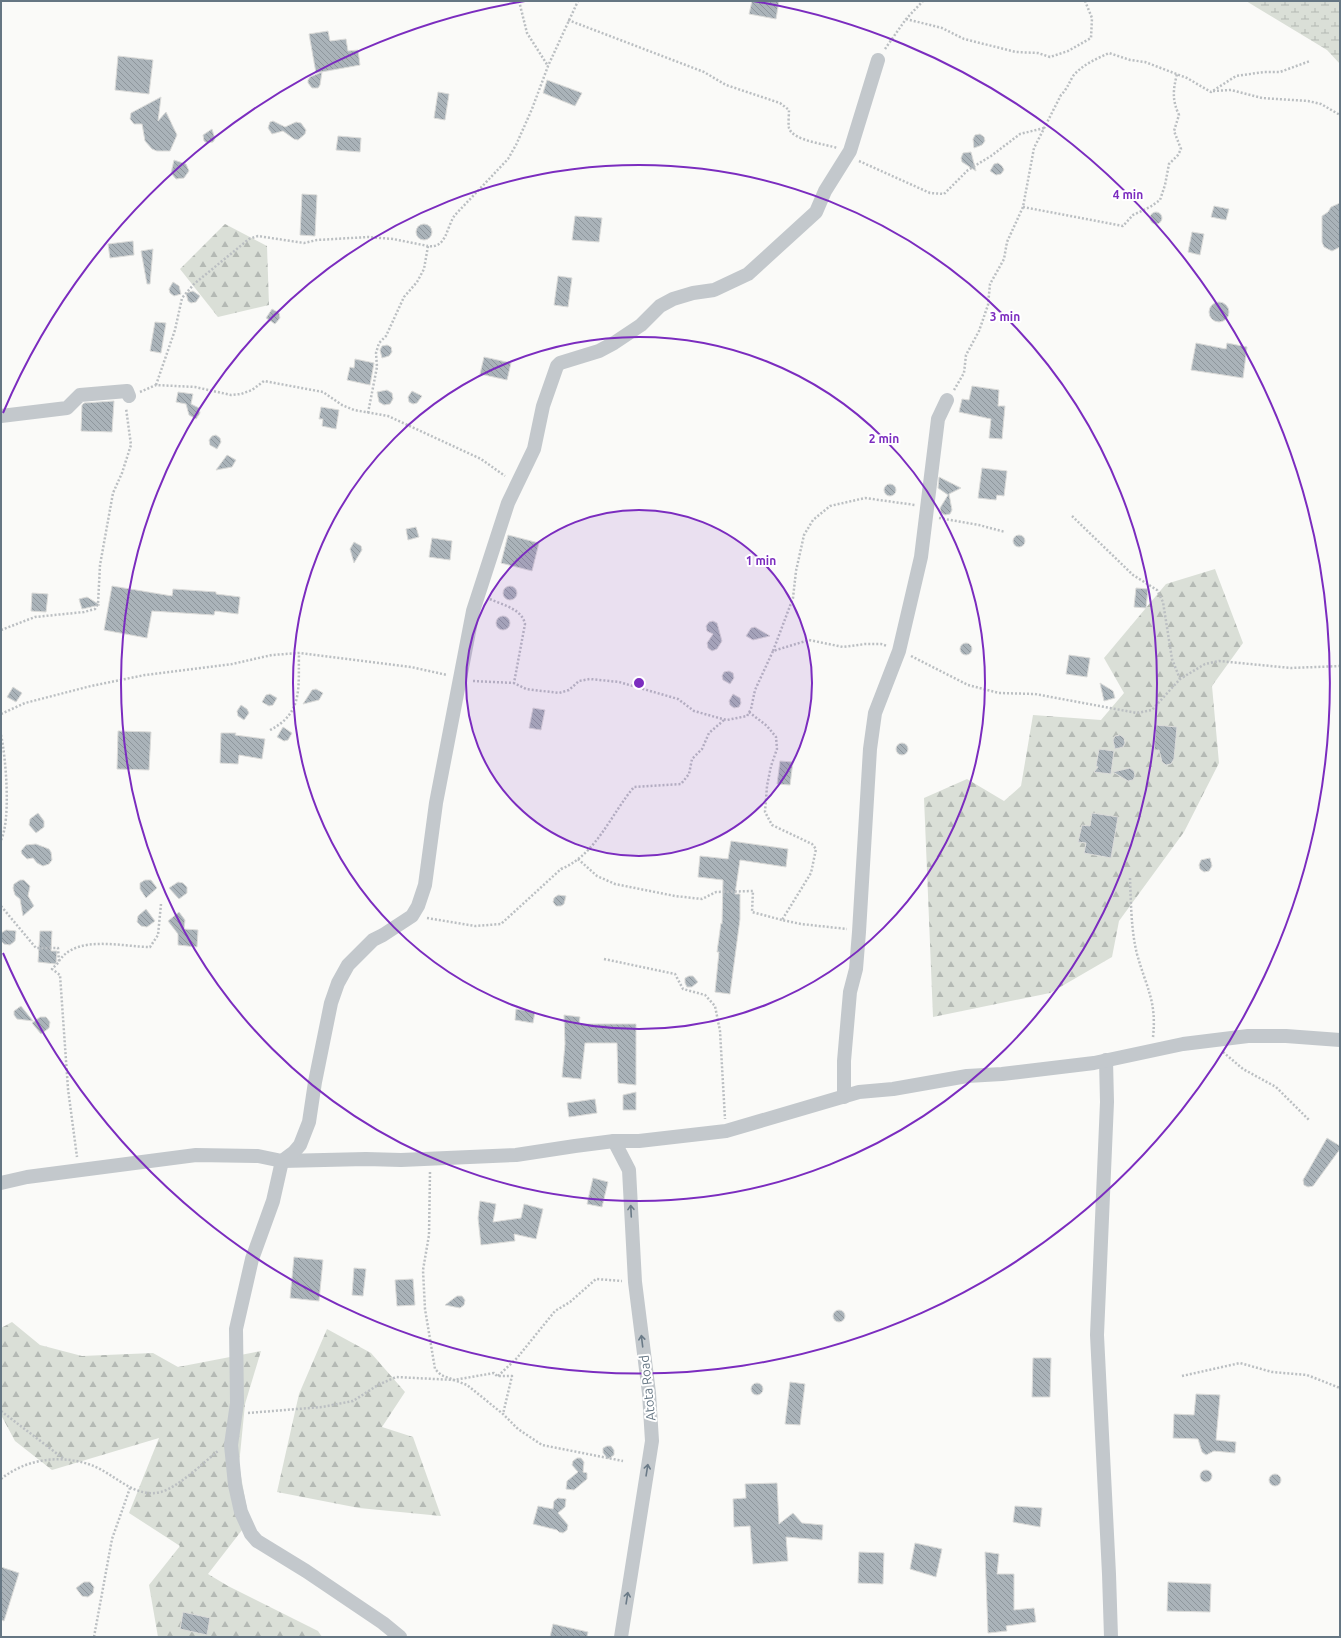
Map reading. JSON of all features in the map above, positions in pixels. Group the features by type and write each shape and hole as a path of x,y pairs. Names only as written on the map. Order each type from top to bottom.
{"street":[{"path":"400,1637 383,1623 306,1571 257,1541 251,1534 241,1512 235,1485 231,1445 237,1382 236,1329 252,1259 273,1200 282,1161 294,1152 300,1145 309,1122 330,1003 338,983 348,965 373,940 384,935 412,916 418,906 425,885 436,803 473,611 494,544 516,484 534,449 542,406 556,369 560,362 599,351 614,343 636,328 660,306 673,299 693,293 714,290 748,274 816,212 825,192 849,153 878,60"},
{"path":"1,416 67,408 80,395 127,391 129,396"},
{"path":"844,1097 844,1061 850,992 856,969 870,749 875,713 899,651 913,583 921,557 938,418 947,400"},
{"path":"1,1184 28,1177 196,1154 258,1156 282,1161 366,1159 401,1160 516,1155 614,1141 639,1141 726,1131 860,1092 893,1089 967,1076 1017,1072 1106,1060 1152,1050 1248,1036 1267,1035 1340,1040"},
{"path":"1106,1060 1108,1102 1097,1335 1111,1637"},
{"name":"Atota Road","path":"614,1141 629,1170 635,1282 649,1393 652,1441 621,1637"}],"path":[{"path":"519,1 527,33 548,66"},
{"path":"156,385 175,330 182,298 194,284 249,239 258,236 304,243 317,240 368,237 393,239 428,246 439,245 443,242 450,220 508,159 516,145 532,109 548,66 578,1"},
{"path":"878,60 906,18 923,1"},
{"path":"906,18 942,28 964,38 1016,52 1038,53 1050,57 1061,54 1091,38 1092,18 1085,1"},
{"path":"568,20 704,72 726,85 780,103 789,110 788,126 790,132 805,141 849,153 930,193 944,194 968,170 991,156 1020,134 1045,128"},
{"path":"947,400 964,373 966,355 979,331 988,305 990,284 1004,258 1007,242 1023,207 1034,148 1061,95 1067,89 1073,76 1091,60 1109,53 1130,60 1145,62 1177,74 1211,92 1231,90 1262,98 1308,101 1321,104 1340,115"},
{"path":"1211,92 1236,76 1264,72 1280,72 1310,61"},
{"path":"1023,207 1123,226 1133,215 1150,207 1160,200 1165,185 1169,164 1178,155 1181,149 1174,131 1179,115 1174,103 1173,92 1177,74"},
{"path":"368,413 377,367 376,353 379,343 386,336 404,298 417,282 424,269 428,246"},
{"path":"1,630 35,617 95,609 98,604 100,565 113,493 122,473 131,445 126,406 129,396 156,385 194,387 231,395 242,394 252,390 264,381 323,392 342,405 354,410 388,416 481,459 516,484"},
{"path":"773,651 793,598 796,571 804,535 813,520 830,506 865,498 927,511 1005,532"},
{"path":"1072,516 1133,575 1157,590 1163,602 1172,659 1180,679"},
{"path":"270,730 283,724 294,710 298,690 299,653"},
{"path":"1,714 25,703 91,686 145,675 232,664 272,655 299,653 411,667 481,683 514,683"},
{"path":"749,712 767,726 776,737 778,749 771,766 766,786 766,812 772,825 812,844 816,849 816,857 810,873 782,920"},
{"path":"412,916 475,926 501,924 561,869 573,864 586,852 634,787 681,784 689,774 692,760 702,749 709,733 724,720"},
{"path":"1,735 4,747 6,798 5,833 1,840"},
{"path":"578,859 597,876 615,884 675,896 702,899 716,892 753,891 752,912 801,924 859,932"},
{"path":"1130,878 1131,912 1137,953 1152,1002 1155,1022 1152,1050"},
{"path":"79,1171 68,1089 60,975 52,969 59,962 65,952 93,943 150,947 158,934 161,904"},
{"path":"1,906 36,948 58,948 59,962"},
{"path":"604,959 675,974 683,989 705,995 715,1006 720,1031 723,1109 726,1131"},
{"path":"1217,1041 1217,1048 1243,1069 1276,1087 1309,1120"},
{"path":"431,1158 429,1235 423,1270 425,1309 435,1369 441,1375 467,1385 503,1414 518,1429 542,1445 623,1461"},
{"path":"497,1376 517,1358 556,1311 570,1302 596,1279 635,1282"},
{"path":"1182,1376 1240,1363 1272,1372 1307,1375 1340,1388"},
{"path":"235,1415 322,1407 353,1401 378,1385 396,1377 454,1380 494,1373 497,1376 512,1376 503,1414"},
{"path":"1,1411 65,1460"},
{"path":"1,1479 13,1470 44,1460 65,1460 91,1465 130,1488 145,1493 161,1492 182,1480 224,1446 231,1445"},
{"path":"94,1637 112,1539 130,1488"}],"green space":[{"path":"1246,1 1340,1 1340,64 1327,50"},
{"path":"225,224 267,246 269,305 218,317 180,269"},
{"path":"1215,569 1243,643 1212,686 1219,763 1184,832 1119,921 1112,957 1050,993 933,1017 924,798 967,779 1004,801 1021,786 1033,715 1101,720 1124,693 1104,658 1166,584"},
{"path":"12,1322 40,1345 82,1356 153,1353 178,1367 261,1351 245,1404 239,1465 249,1521 208,1574 228,1586 318,1631 322,1637 158,1637 149,1585 180,1546 129,1513 159,1438 52,1470 15,1441 1,1415 1,1328"},
{"path":"327,1329 371,1353 405,1392 382,1427 413,1437 441,1516 359,1508 277,1492 299,1394"}],"building":[{"path":"752,1 779,1 776,19 749,14"},
{"path":"328,31 330,41 346,39 348,51 358,50 360,65 316,73 309,34"},
{"path":"118,56 153,60 149,94 115,90"},
{"path":"322,72 320,85 318,88 312,88 308,83 308,80 310,77"},
{"path":"547,80 582,93 575,106 543,93"},
{"path":"438,92 449,94 445,120 434,118"},
{"path":"161,97 158,121 166,112 177,135 170,151 157,151 152,149 145,141 142,124 134,124 130,119 131,113"},
{"path":"273,121 285,127 296,122 301,123 306,130 305,134 298,140 294,139 283,131 272,134 268,128 270,122"},
{"path":"212,129 215,139 213,142 207,143 204,141 203,135"},
{"path":"980,134 984,137 985,141 982,145 974,148 973,139 975,135"},
{"path":"338,136 361,138 360,152 336,150"},
{"path":"971,152 976,171 962,162 961,158 963,153"},
{"path":"174,160 186,164 189,171 184,178 176,179 171,173"},
{"path":"998,163 1004,170 1001,174 996,175 990,171 994,164"},
{"path":"302,194 317,195 315,236 300,235"},
{"path":"1340,203 1340,247 1332,251 1324,247 1322,242 1322,216 1328,212 1331,207"},
{"path":"1214,206 1229,209 1226,220 1211,217"},
{"path":"1156,212 1160,214 1162,218 1160,222 1156,224 1152,222 1150,218 1152,214"},
{"path":"575,216 602,218 599,242 572,240"},
{"path":"421,224 427,224 432,229 430,238 427,240 421,240 416,235 416,229"},
{"path":"1192,232 1204,234 1200,255 1188,252"},
{"path":"133,241 134,255 110,258 108,244"},
{"path":"153,249 150,284 147,284 141,251"},
{"path":"558,276 572,278 568,307 554,305"},
{"path":"173,282 179,286 181,294 174,296 170,293 169,289"},
{"path":"193,291 200,296 196,302 191,303 188,301 186,293"},
{"path":"1219,302 1226,305 1229,312 1226,319 1219,322 1212,319 1209,312 1212,305"},
{"path":"272,309 279,313 280,318 275,324 266,318"},
{"path":"155,322 166,323 161,353 150,351"},
{"path":"1196,343 1226,349 1227,343 1247,347 1243,378 1191,370"},
{"path":"387,345 391,347 392,352 389,356 382,358 380,350 382,346"},
{"path":"484,357 511,363 507,380 480,374"},
{"path":"355,359 374,363 370,385 347,380 350,367 354,368"},
{"path":"972,386 999,390 998,406 1005,406 1002,439 989,438 991,419 959,412 962,399 969,400"},
{"path":"387,390 392,393 393,399 390,404 384,405 379,402 377,392"},
{"path":"412,391 422,396 417,403 413,404 409,402 408,397"},
{"path":"178,392 193,394 191,404 199,408 200,413 196,419 189,415 186,404 176,402"},
{"path":"114,401 112,432 81,431 82,405 84,403"},
{"path":"321,407 339,410 336,429 322,426 323,419 319,419"},
{"path":"216,435 220,438 221,442 217,449 210,445 209,440 212,436"},
{"path":"227,455 236,460 232,467 216,470"},
{"path":"982,468 1007,471 1004,496 997,495 996,500 978,498"},
{"path":"939,477 961,488 949,494 952,510 950,514 945,515 941,513 940,508 948,495 938,488"},
{"path":"888,484 892,484 896,490 892,496 888,496 884,492 884,488"},
{"path":"416,527 419,537 408,540 406,529"},
{"path":"508,535 539,543 532,571 501,563"},
{"path":"1017,535 1021,535 1025,541 1021,547 1017,547 1013,543 1013,539"},
{"path":"432,538 452,541 450,560 429,557"},
{"path":"354,542 361,546 362,550 354,563 350,549"},
{"path":"112,586 172,596 173,589 216,592 216,594 240,597 238,614 215,611 214,615 152,611 147,638 104,630"},
{"path":"507,586 513,586 517,590 517,596 513,600 507,600 503,596 503,590"},
{"path":"1136,588 1148,589 1146,608 1134,607"},
{"path":"32,593 48,594 46,612 31,611"},
{"path":"87,597 100,605 82,609 79,599"},
{"path":"500,616 506,616 510,620 510,626 506,630 500,630 496,626 496,620"},
{"path":"713,621 717,623 722,641 717,649 712,651 708,648 707,643 713,634 707,631 706,626 709,622"},
{"path":"755,627 770,636 753,640 746,636 751,628"},
{"path":"964,643 968,643 972,649 968,655 964,655 960,651 960,647"},
{"path":"1069,655 1090,658 1087,677 1066,674"},
{"path":"729,671 733,673 734,678 730,684 723,680 722,676 724,672"},
{"path":"1100,683 1113,691 1115,698 1104,701"},
{"path":"13,687 22,693 16,702 7,697"},
{"path":"316,689 323,693 319,700 303,704 312,690"},
{"path":"270,694 277,698 273,705 269,706 262,702 266,695"},
{"path":"733,694 740,698 741,703 739,707 734,708 730,705 729,701"},
{"path":"241,705 247,709 249,713 244,720 238,716 237,711"},
{"path":"533,708 545,710 541,730 529,728"},
{"path":"1156,725 1177,727 1174,759 1171,764 1166,765 1162,762 1159,750 1154,750"},
{"path":"283,727 292,733 288,740 284,741 277,737"},
{"path":"118,731 151,732 149,770 117,769"},
{"path":"221,733 236,733 235,735 265,739 262,759 239,755 238,764 220,763"},
{"path":"1120,735 1124,738 1125,743 1123,747 1115,749 1113,740 1115,736"},
{"path":"900,743 904,743 908,749 904,755 900,755 896,751 896,747"},
{"path":"1099,749 1114,751 1111,774 1094,772 1098,767 1096,766"},
{"path":"780,761 793,762 790,785 777,784"},
{"path":"1130,768 1134,771 1135,776 1133,780 1128,781 1113,772"},
{"path":"38,813 44,821 44,827 36,833 29,825 30,819"},
{"path":"1092,813 1118,817 1111,858 1084,853 1086,843 1078,842 1082,825 1090,826"},
{"path":"731,841 788,849 786,867 740,860 735,894 740,894 740,919 730,994 715,992 719,952 717,952 721,923 722,924 723,880 698,877 700,856 728,859"},
{"path":"36,844 49,849 51,852 52,860 49,864 43,866 37,863 33,858 27,859 22,854 21,851 26,845"},
{"path":"1210,858 1212,866 1209,871 1204,872 1200,869 1199,865 1201,860"},
{"path":"20,880 24,880 30,886 28,896 34,906 23,916 20,899 15,895 13,888 14,884"},
{"path":"145,880 151,880 157,888 146,898 140,889 140,883"},
{"path":"178,882 183,883 187,887 187,893 179,899 169,888"},
{"path":"558,895 566,896 564,904 561,906 556,906 553,902 554,898"},
{"path":"146,909 155,921 147,927 141,926 137,922 138,916"},
{"path":"179,912 185,920 184,929 198,930 197,947 178,945 178,934 168,921"},
{"path":"6,930 16,931 15,941 10,945 4,944 1,941 1,933"},
{"path":"40,931 52,931 51,951 57,951 56,964 38,962"},
{"path":"693,976 698,982 692,987 687,987 685,983 685,978"},
{"path":"21,1006 33,1021 17,1019 14,1015 14,1011"},
{"path":"516,1009 535,1012 533,1023 515,1020"},
{"path":"564,1015 580,1017 579,1024 636,1024 636,1085 618,1083 617,1043 585,1043 581,1079 562,1077 565,1044"},
{"path":"40,1017 46,1017 50,1022 49,1028 41,1034 32,1023"},
{"path":"636,1092 636,1110 623,1110 623,1095"},
{"path":"595,1099 597,1113 569,1117 567,1103"},
{"path":"1327,1138 1340,1146 1340,1149 1313,1186 1308,1187 1304,1185 1303,1180"},
{"path":"593,1178 608,1182 602,1207 587,1204"},
{"path":"480,1201 496,1204 493,1222 521,1218 524,1204 543,1209 536,1239 514,1234 515,1241 481,1245 478,1218"},
{"path":"294,1257 323,1260 319,1301 290,1298"},
{"path":"354,1268 366,1269 363,1296 352,1295"},
{"path":"413,1279 415,1305 397,1306 395,1280"},
{"path":"457,1296 462,1296 465,1300 464,1305 460,1308 445,1305"},
{"path":"839,1310 843,1312 845,1316 843,1320 839,1322 835,1320 833,1316 835,1312"},
{"path":"1033,1358 1051,1358 1050,1397 1032,1397"},
{"path":"790,1382 805,1384 800,1425 785,1424"},
{"path":"757,1383 761,1385 763,1389 761,1393 757,1395 753,1393 751,1389 753,1385"},
{"path":"1196,1394 1220,1395 1216,1440 1236,1442 1235,1453 1214,1451 1206,1455 1202,1452 1198,1439 1173,1438 1174,1414 1194,1415"},
{"path":"611,1446 614,1450 614,1455 608,1459 603,1453 603,1448"},
{"path":"577,1458 581,1458 584,1462 583,1472 587,1473 587,1479 574,1490 566,1489 567,1481 578,1472 572,1465 573,1461"},
{"path":"1204,1470 1208,1470 1212,1476 1208,1482 1204,1482 1200,1478 1200,1474"},
{"path":"1273,1474 1277,1474 1281,1480 1277,1486 1273,1486 1269,1482 1269,1478"},
{"path":"777,1483 779,1524 793,1513 802,1523 823,1525 822,1540 786,1537 788,1561 753,1564 750,1526 734,1527 733,1499 746,1498 745,1484"},
{"path":"558,1498 566,1499 565,1507 558,1513 568,1525 567,1530 563,1533 533,1524 538,1506 553,1509 554,1501"},
{"path":"1015,1506 1042,1508 1040,1527 1013,1522"},
{"path":"915,1543 942,1549 936,1577 910,1569"},
{"path":"859,1552 884,1553 883,1584 858,1583"},
{"path":"985,1552 999,1554 997,1574 1014,1574 1014,1610 1034,1608 1036,1622 1006,1626 1007,1631 988,1633"},
{"path":"1,1567 19,1573 4,1621 1,1620"},
{"path":"84,1582 90,1582 94,1587 93,1593 88,1597 82,1596 76,1588"},
{"path":"1168,1582 1211,1584 1210,1612 1167,1611"},
{"path":"183,1612 210,1618 207,1635 180,1629"},
{"path":"553,1624 588,1632 587,1637 550,1637"}]}
